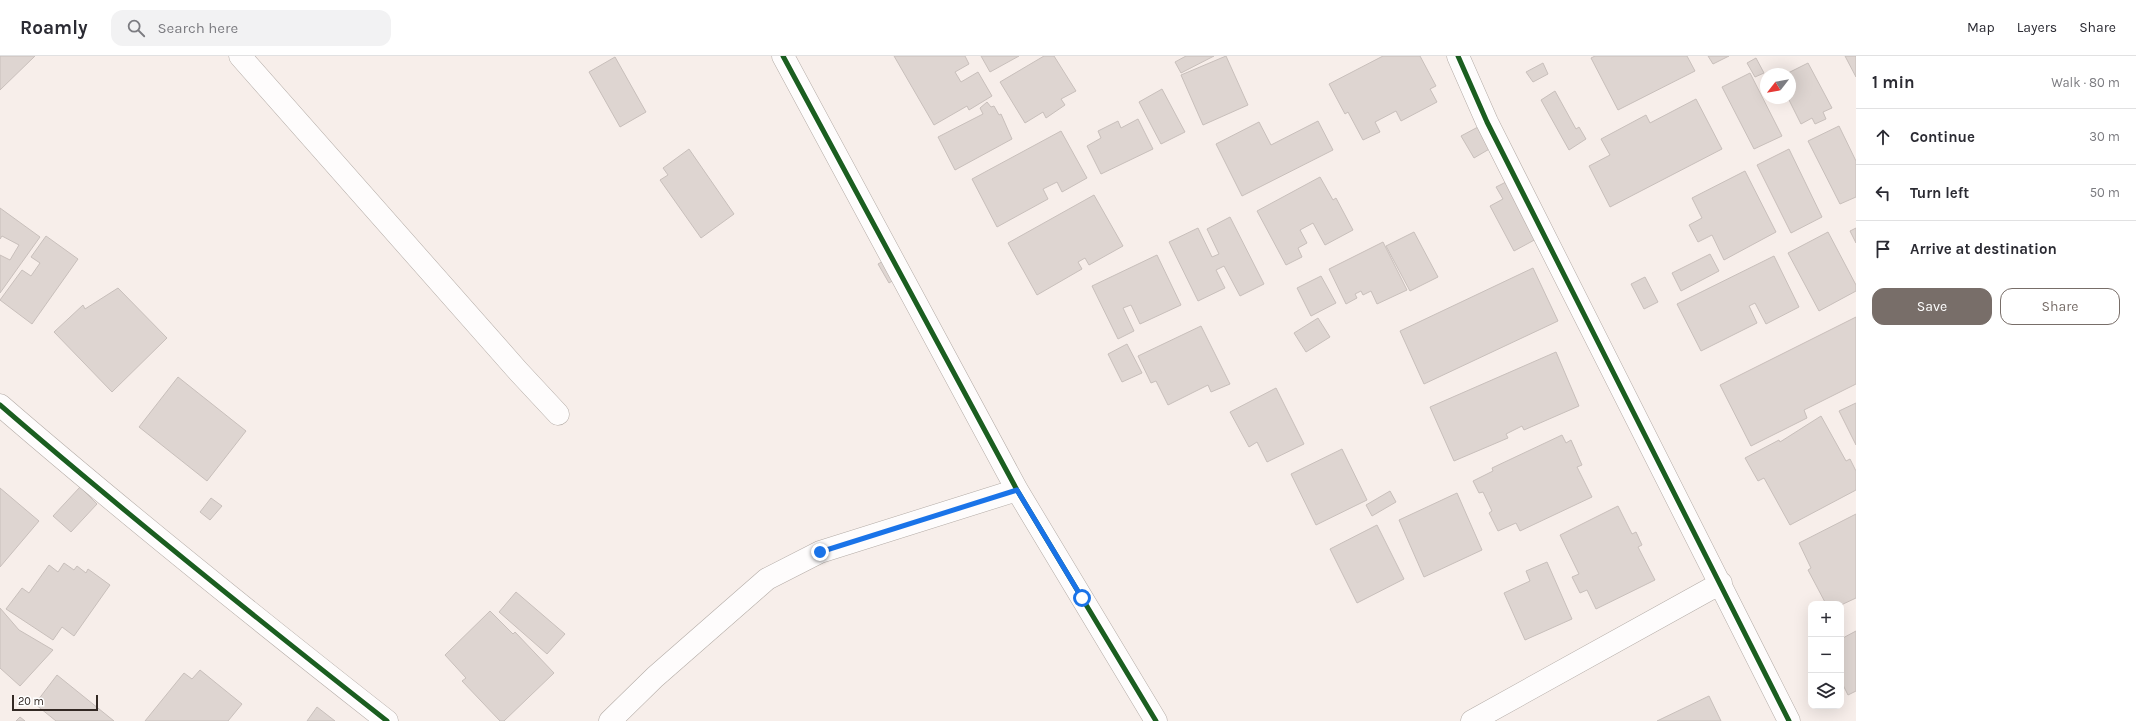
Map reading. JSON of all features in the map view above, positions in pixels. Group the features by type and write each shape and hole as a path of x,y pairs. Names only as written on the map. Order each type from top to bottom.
{"street":[{"path":"240,56 518,371 558,414"},
{"path":"783,56 1017,490 1156,721"},
{"path":"1458,56 1487,122 1721,583 1789,721"},
{"path":"0,405 86,479 222,590 388,721"},
{"path":"610,721 655,677 767,580 820,552 1017,490"},
{"path":"1472,721 1501,714 1721,583"}],"building":[{"path":"0,56 35,56 0,90"},
{"path":"894,56 965,56 969,64 955,72 961,82 978,72 992,96 969,110 967,106 934,125"},
{"path":"981,56 1019,56 990,72"},
{"path":"1044,56 1054,56 1076,91 1061,99 1065,105 1046,118 1043,112 1025,123 1000,82"},
{"path":"1186,56 1214,56 1181,73 1175,62"},
{"path":"1226,56 1248,105 1203,125 1181,75"},
{"path":"1383,56 1420,56 1436,86 1430,89 1437,102 1401,121 1396,111 1375,122 1380,132 1363,140 1348,112 1345,114 1329,84"},
{"path":"1595,56 1687,56 1695,71 1618,110 1591,58"},
{"path":"1708,56 1729,56 1713,64"},
{"path":"1845,56 1856,56 1856,77"},
{"path":"615,57 646,112 620,127 589,72"},
{"path":"1756,58 1761,68 1760,68 1760,75 1755,77 1747,63"},
{"path":"1543,63 1548,74 1533,82 1526,72"},
{"path":"1808,63 1832,108 1823,112 1826,119 1815,124 1812,118 1801,124 1791,104 1796,104 1796,69"},
{"path":"1750,73 1760,93 1760,104 1766,104 1782,136 1754,149 1722,87"},
{"path":"1162,89 1185,132 1161,144 1139,102"},
{"path":"1555,91 1576,129 1579,127 1586,139 1569,150 1541,100"},
{"path":"1696,99 1722,149 1610,207 1589,166 1610,155 1601,139 1646,115 1650,123"},
{"path":"987,102 991,107 994,106 999,115 1001,114 1012,139 955,170 938,137 983,114 980,108"},
{"path":"1138,119 1153,149 1101,174 1087,146 1101,138 1098,131 1118,121 1121,128"},
{"path":"1318,121 1333,150 1242,196 1216,144 1259,122 1271,145"},
{"path":"1839,126 1856,161 1856,197 1840,204 1808,141"},
{"path":"1478,127 1491,148 1474,158 1461,136"},
{"path":"1061,131 1087,178 1062,192 1057,182 1043,189 1048,199 997,227 972,179"},
{"path":"689,149 734,214 701,238 660,180 668,175 663,168"},
{"path":"1789,149 1822,217 1791,233 1757,165"},
{"path":"1745,171 1776,232 1724,260 1712,235 1698,242 1689,225 1702,218 1692,198"},
{"path":"1320,177 1333,200 1336,198 1353,230 1325,245 1313,223 1300,230 1307,243 1298,248 1302,257 1286,265 1257,211"},
{"path":"1510,180 1540,237 1514,251 1490,206 1503,199 1496,187"},
{"path":"1094,195 1123,246 1089,265 1085,258 1078,262 1082,269 1037,295 1008,243"},
{"path":"0,208 40,237 0,293 0,255 10,260 19,245 2,236 0,239"},
{"path":"1230,217 1264,284 1240,296 1224,266 1216,270 1225,288 1198,301 1169,242 1198,228 1212,257 1219,254 1207,229"},
{"path":"1856,228 1856,243 1850,231"},
{"path":"1414,232 1438,277 1410,291 1386,246"},
{"path":"1828,232 1856,285 1856,291 1819,311 1788,253"},
{"path":"46,236 78,259 32,324 0,300 22,270 31,276 40,263 31,257"},
{"path":"1383,242 1407,290 1377,304 1371,291 1363,295 1361,291 1355,294 1357,298 1346,304 1329,269"},
{"path":"1710,254 1719,271 1681,291 1672,273"},
{"path":"894,255 905,273 889,283 878,264"},
{"path":"1157,255 1181,305 1140,324 1131,305 1123,308 1134,331 1118,339 1092,286"},
{"path":"1774,256 1799,307 1766,324 1755,303 1749,306 1757,323 1701,351 1677,304"},
{"path":"1533,268 1558,321 1424,384 1400,331"},
{"path":"1321,276 1336,303 1311,316 1297,288"},
{"path":"1645,277 1658,302 1644,309 1631,284"},
{"path":"118,288 167,338 112,392 54,332 83,305 85,309"},
{"path":"1856,317 1856,384 1804,410 1807,418 1751,446 1720,385"},
{"path":"1318,318 1330,337 1306,352 1294,333"},
{"path":"1201,326 1230,384 1211,392 1208,385 1168,405 1156,381 1151,383 1138,356"},
{"path":"1127,344 1142,373 1122,382 1108,354"},
{"path":"1556,352 1579,406 1524,430 1522,426 1506,434 1508,438 1454,461 1430,407"},
{"path":"178,377 246,431 207,481 139,427"},
{"path":"1276,388 1304,444 1267,462 1257,442 1249,447 1230,412"},
{"path":"1856,403 1856,445 1839,411"},
{"path":"1821,416 1846,461 1850,459 1856,471 1856,490 1790,525 1764,478 1758,481 1745,458 1779,440 1780,442"},
{"path":"1562,435 1566,443 1571,440 1582,465 1577,467 1592,497 1520,531 1516,523 1498,531 1489,513 1492,511 1483,492 1479,493 1473,481 1493,471 1492,468"},
{"path":"1342,449 1367,500 1316,525 1291,474"},
{"path":"80,487 97,504 71,532 53,516"},
{"path":"0,488 39,521 0,567"},
{"path":"1390,491 1396,502 1372,516 1366,505"},
{"path":"1457,493 1482,550 1424,577 1399,520"},
{"path":"211,498 222,506 210,520 200,512"},
{"path":"1618,506 1632,534 1636,532 1642,545 1638,547 1655,580 1596,609 1587,590 1580,593 1572,577 1579,574 1560,535"},
{"path":"1856,514 1856,598 1844,604 1844,601 1824,601 1808,570 1811,568 1799,543"},
{"path":"1377,525 1404,579 1357,603 1330,549"},
{"path":"1547,562 1572,619 1525,640 1504,593 1530,581 1526,571"},
{"path":"64,563 74,570 77,566 86,573 88,569 110,585 74,636 62,627 53,640 6,609 22,588 29,593 49,565 58,572"},
{"path":"516,592 565,634 547,654 499,612"},
{"path":"0,608 19,630 53,650 20,686 0,668"},
{"path":"490,611 513,634 515,632 554,673 504,721 500,721 462,681 466,678 445,655"},
{"path":"1856,631 1856,691 1848,695 1844,687 1844,637"},
{"path":"200,670 242,704 228,721 145,721 184,673 192,679"},
{"path":"57,675 114,721 56,721 35,704"},
{"path":"1709,696 1721,721 1657,721"},
{"path":"317,707 335,721 307,721"},
{"path":"20,717 25,721 16,721"}],"cycle path":[{"path":"783,56 1017,490 1156,721"},
{"path":"1458,56 1487,122 1789,721"},
{"path":"0,405 95,486 289,644 387,721"}],"route":[{"path":"820,552 882,531 1017,490 1082,598"}]}
